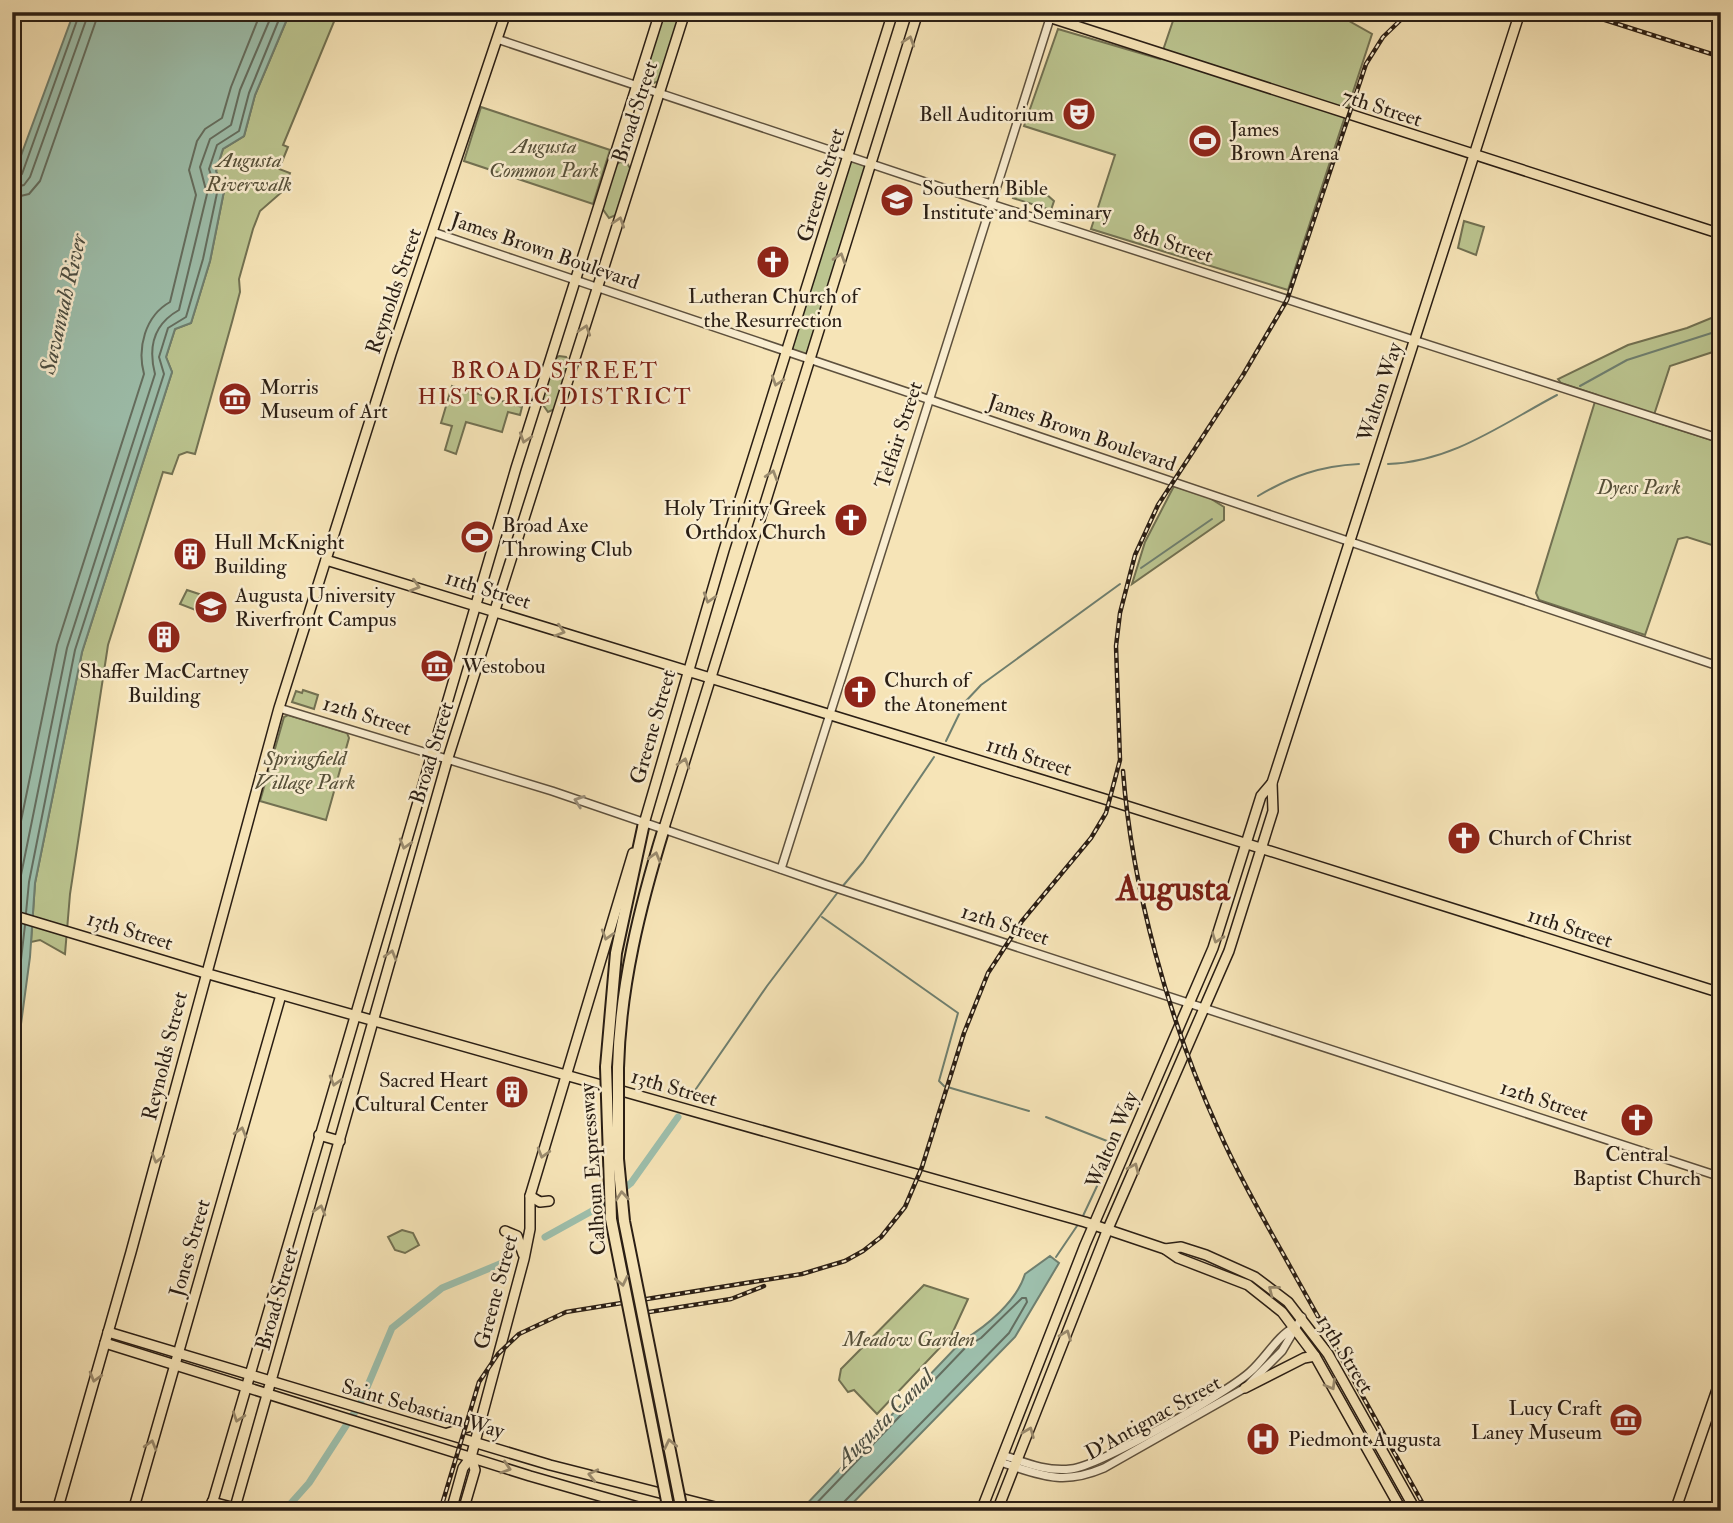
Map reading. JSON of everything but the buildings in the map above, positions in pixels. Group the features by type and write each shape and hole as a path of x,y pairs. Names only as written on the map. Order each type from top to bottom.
{"highway":[{"name":"Calhoun Expressway","path":"644,823 616,953 611,1219 669,1511"},
{"name":"Calhoun Expressway","path":"664,828 638,918 612,1067 624,1221 682,1511"}],"main road":[{"name":"Reynolds Street","path":"57,1511 106,1343 279,708 506,12"},
{"name":"Broad Street","path":"211,1506 476,605 660,12"},
{"name":"Broad Street","path":"235,1509 447,761 685,12"},
{"name":"Greene Street","path":"451,1511 463,1468 471,1457 524,1259 530,1229 530,1196 565,1075 893,12"},
{"name":"Greene Street","path":"664,828 918,12"},
{"name":"7th Street","path":"1033,12 1051,15 1721,234"},
{"name":"Walton Way","path":"997,1511 1107,1231 1205,1009 1237,929 1273,811 1272,783 1476,156 1519,13"},
{"name":"11th Street","path":"326,560 495,610 1721,993"},
{"name":"Walton Way","path":"981,1511 1095,1226 1190,1004 1226,912 1261,796 1272,783"},
{"path":"397,871 414,876"},
{"name":"13th Street","path":"12,915 281,995 1085,1222 1165,1249 1178,1258 1248,1285 1296,1326 1402,1511"},
{"name":"Jones Street","path":"132,1511 281,995"},
{"path":"319,1135 340,1141"},
{"path":"530,1196 540,1202 549,1201"},
{"path":"505,1231 521,1241 524,1259"},
{"name":"13th Street","path":"1165,1249 1181,1247 1255,1276 1288,1302 1328,1354 1416,1511"},
{"name":"Saint Sebastian Way","path":"108,1332 550,1465 731,1511"},
{"name":"Saint Sebastian Way","path":"106,1343 652,1511"},
{"path":"1245,1388 1296,1361 1315,1356"},
{"path":"1675,1511 1721,1378"},
{"path":"447,1434 468,1427 481,1418"},
{"path":"447,1450 458,1464 459,1481"},
{"name":"Greene Street","path":"463,1511 475,1470 471,1457"},
{"path":"622,1502 627,1483"},
{"path":"211,1506 235,1509"}],"street":[{"name":"Telfair Street","path":"781,869 1051,15"},
{"name":"8th Street","path":"497,39 991,204 1721,439"},
{"name":"James Brown Boulevard","path":"433,232 1721,667"},
{"name":"12th Street","path":"279,708 552,791 824,884 1721,1177"},
{"name":"D'Antignac Street","path":"1016,1463 1051,1478 1094,1472 1245,1388 1282,1350 1301,1317"},
{"name":"D'Antignac Street","path":"1002,1459 1059,1470 1074,1469 1098,1460 1236,1384 1271,1351 1285,1332 1296,1326"}],"green space":[{"name":"Augusta Riverwalk","path":"290,12 338,12 283,145 288,147 279,169 290,173 283,191 260,211 253,229 239,279 240,292 195,454 187,452 179,455 172,474 163,472 108,645 70,894 65,954 40,940 31,942 35,883 82,652 172,372 166,357 175,329 191,323 210,261 224,191 216,171 223,149 244,136 255,95"},
{"path":"663,12 681,12 659,81 651,84 644,76"},
{"name":"James Brown Arena","path":"1176,12 1333,12 1372,34 1288,290 1091,229 1115,155 1024,126 1058,29 1160,59"},
{"name":"Augusta Common Park","path":"481,107 610,150 593,204 464,161"},
{"path":"848,156 870,163 809,357 787,350"},
{"path":"620,162 627,163 631,170 616,215 609,218 602,208 616,165"},
{"path":"1017,185 1046,194 1054,201 1051,210 1013,198"},
{"path":"1464,221 1484,227 1476,255 1458,248"},
{"name":"Dyess Park","path":"1721,314 1721,352 1719,350 1670,366 1652,421 1721,443 1721,548 1687,537 1678,539 1645,635 1539,600 1536,593 1597,395 1561,383 1558,379 1628,345 1687,328"},
{"path":"559,356 566,357 570,364 555,409 548,412 541,402 555,359"},
{"path":"452,386 522,407 520,415 508,412 502,432 466,422 456,454 445,450 452,426 441,423"},
{"path":"1174,486 1208,497 1224,507 1224,520 1132,584 1145,542"},
{"path":"187,590 220,601 216,618 180,604"},
{"path":"303,690 318,695 314,709 292,702 296,691 302,693"},
{"name":"Springfield Village Park","path":"288,715 347,733 349,738 326,820 260,801 284,717"},
{"path":"402,1230 413,1233 419,1245 405,1253 395,1250 388,1237"},
{"name":"Meadow Garden","path":"924,1285 968,1299 951,1336 877,1414 854,1390 848,1392 839,1380 841,1369"}],"water":[{"name":"Savannah River","path":"74,12 290,12 255,95 244,136 223,149 216,171 224,191 210,261 191,323 175,329 166,357 172,372 82,652 35,883 30,957 12,1091 12,180"},
{"path":"1050,1256 1059,1263 1015,1337 845,1511 800,1511 962,1341 1000,1312 1015,1294 1025,1274"}],"waterway":[{"path":"1580,386 1627,360 1721,330"},
{"path":"1388,464 1411,462 1455,449 1557,395"},
{"path":"1258,496 1307,473 1359,464"},
{"path":"1141,568 1212,519"},
{"path":"946,741 965,702 981,685 1120,584"},
{"path":"842,887 863,862 934,757"},
{"path":"689,1099 767,986 838,892"},
{"path":"822,917 958,1013 939,1081 944,1086 1029,1111"},
{"path":"545,1237 601,1206 631,1183 678,1117"},
{"path":"1046,1117 1107,1141 1114,1150 1082,1218"},
{"path":"1056,1257 1079,1223"},
{"path":"284,1511 309,1483 360,1404 392,1328 442,1288 507,1261"}],"railway":[{"path":"440,1511 479,1382 498,1354 519,1334 566,1312 802,1274 845,1261 881,1237 905,1207 922,1167 964,1033 988,973 1022,921 1091,838 1106,813 1120,760 1116,646 1120,613 1135,555 1158,505 1243,375 1287,300 1366,64 1383,37 1409,12"},
{"path":"1580,12 1721,57"},
{"path":"1123,771 1144,908 1169,999 1200,1087 1256,1205 1427,1511"},
{"path":"649,1312 731,1299 764,1286"}],"place":[{"name":"Bell Auditorium","path":"1079,114"},
{"name":"James Brown Arena","path":"1205,141"},
{"name":"Southern Bible Institute and Seminary","path":"897,200"},
{"name":"Lutheran Church of the Resurrection","path":"773,262"},
{"name":"Morris Museum of Art","path":"235,399"},
{"name":"Holy Trinity Greek Orthdox Church","path":"851,520"},
{"name":"Broad Axe Throwing Club","path":"477,537"},
{"name":"Hull McKnight Building","path":"190,554"},
{"name":"Augusta University Riverfront Campus","path":"211,607"},
{"name":"Shaffer MacCartney Building","path":"164,637"},
{"name":"Westobou","path":"437,666"},
{"name":"Church of the Atonement","path":"860,692"},
{"name":"Church of Christ","path":"1464,838"},
{"name":"Sacred Heart Cultural Center","path":"512,1092"},
{"name":"Central Baptist Church","path":"1637,1120"},
{"name":"Lucy Craft Laney Museum","path":"1626,1420"},
{"name":"Piedmont Augusta","path":"1263,1439"}],"district":[{"name":"BROAD STREET HISTORIC DISTRICT","path":"555,383"},
{"name":"Augusta","path":"1173,889"}],"water label":[{"name":"Augusta Canal","path":"884,1419"}]}
